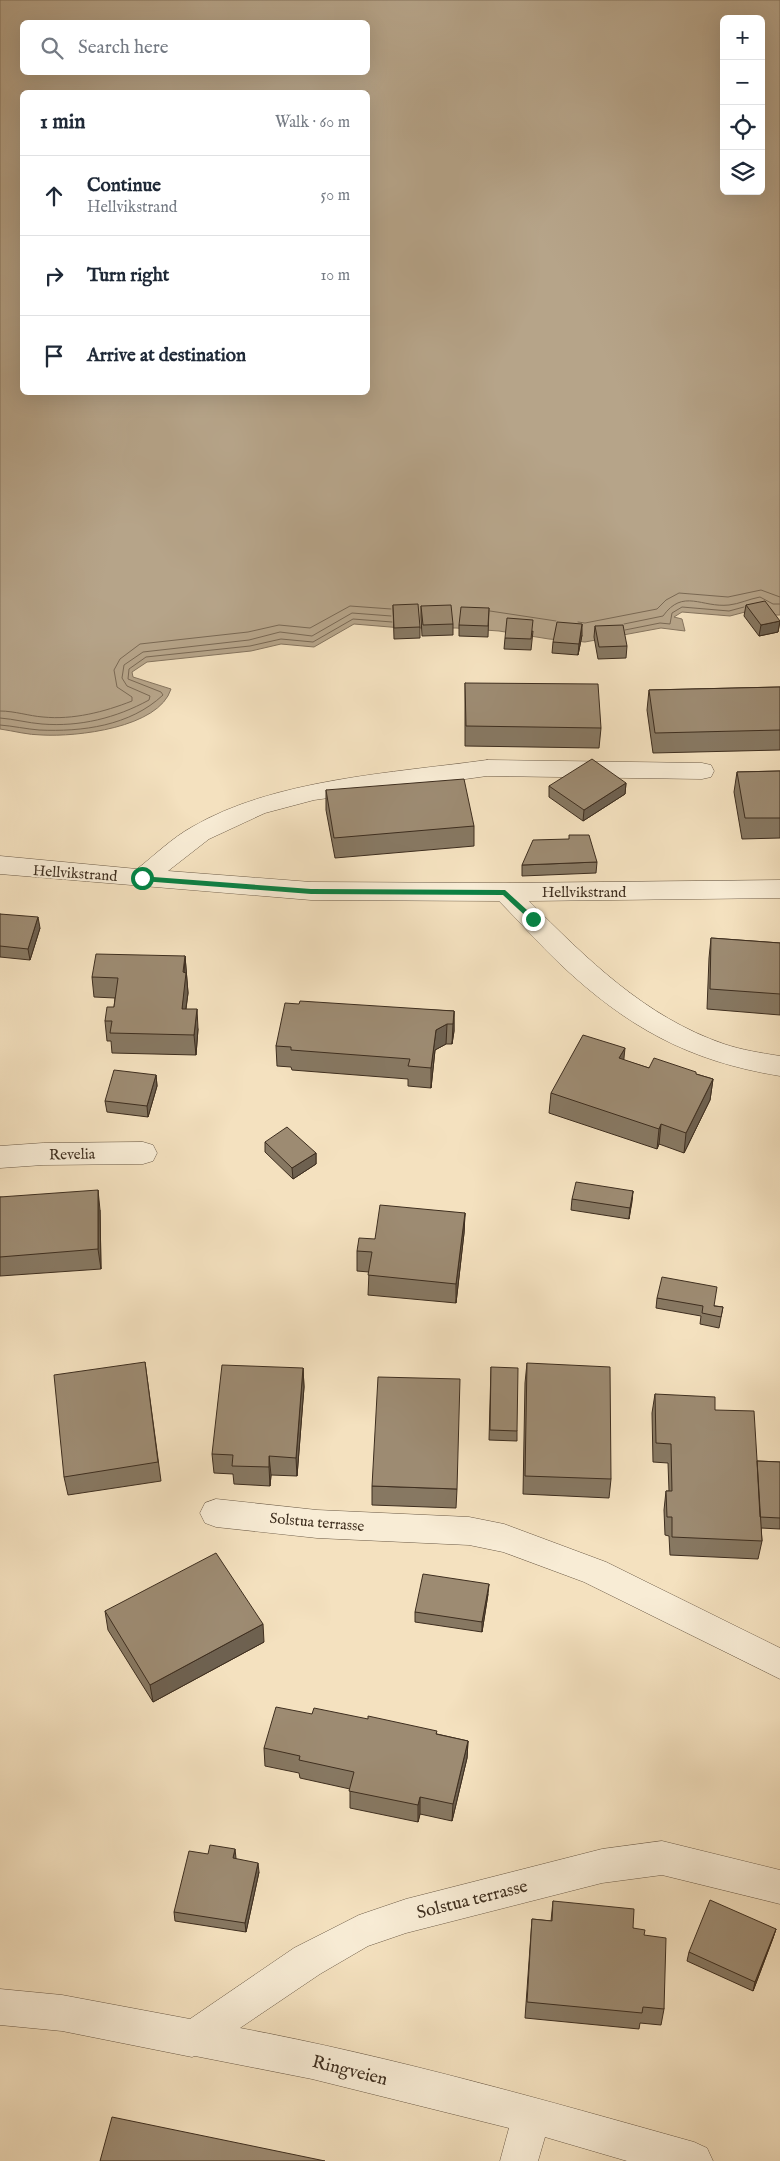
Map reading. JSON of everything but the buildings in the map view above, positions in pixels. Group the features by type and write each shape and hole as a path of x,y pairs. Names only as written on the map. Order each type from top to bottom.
{"street":[{"path":"142,878 200,833 257,807 314,792 487,768 702,771"},
{"name":"Hellvikstrand","path":"0,865 311,891 505,892 780,889"},
{"path":"505,892 569,957 623,1003 672,1035 719,1055 780,1066"},
{"name":"Revelia","path":"0,1157 43,1154 144,1153"},
{"name":"Solstua terrasse","path":"216,1512 317,1524 469,1531 504,1538 595,1572 780,1664"},
{"name":"Solstua terrasse","path":"192,2039 307,1961 359,1932 406,1916 602,1866 662,1858 780,1887"},
{"name":"Ringveien","path":"0,2007 62,2013 192,2039 312,2060 532,2115 694,2161"},
{"path":"519,2161 532,2115"}],"water":[{"path":"0,0 780,0 780,615 769,615 760,608 730,616 682,612 674,617 682,619 685,631 661,628 585,642 549,639 499,631 456,628 402,628 354,624 314,647 281,644 251,651 147,662 132,672 133,677 171,689 163,702 151,713 134,721 95,732 57,735 32,734 0,729"}],"route":[{"path":"142,878 311,891 505,892 533,919"}]}
